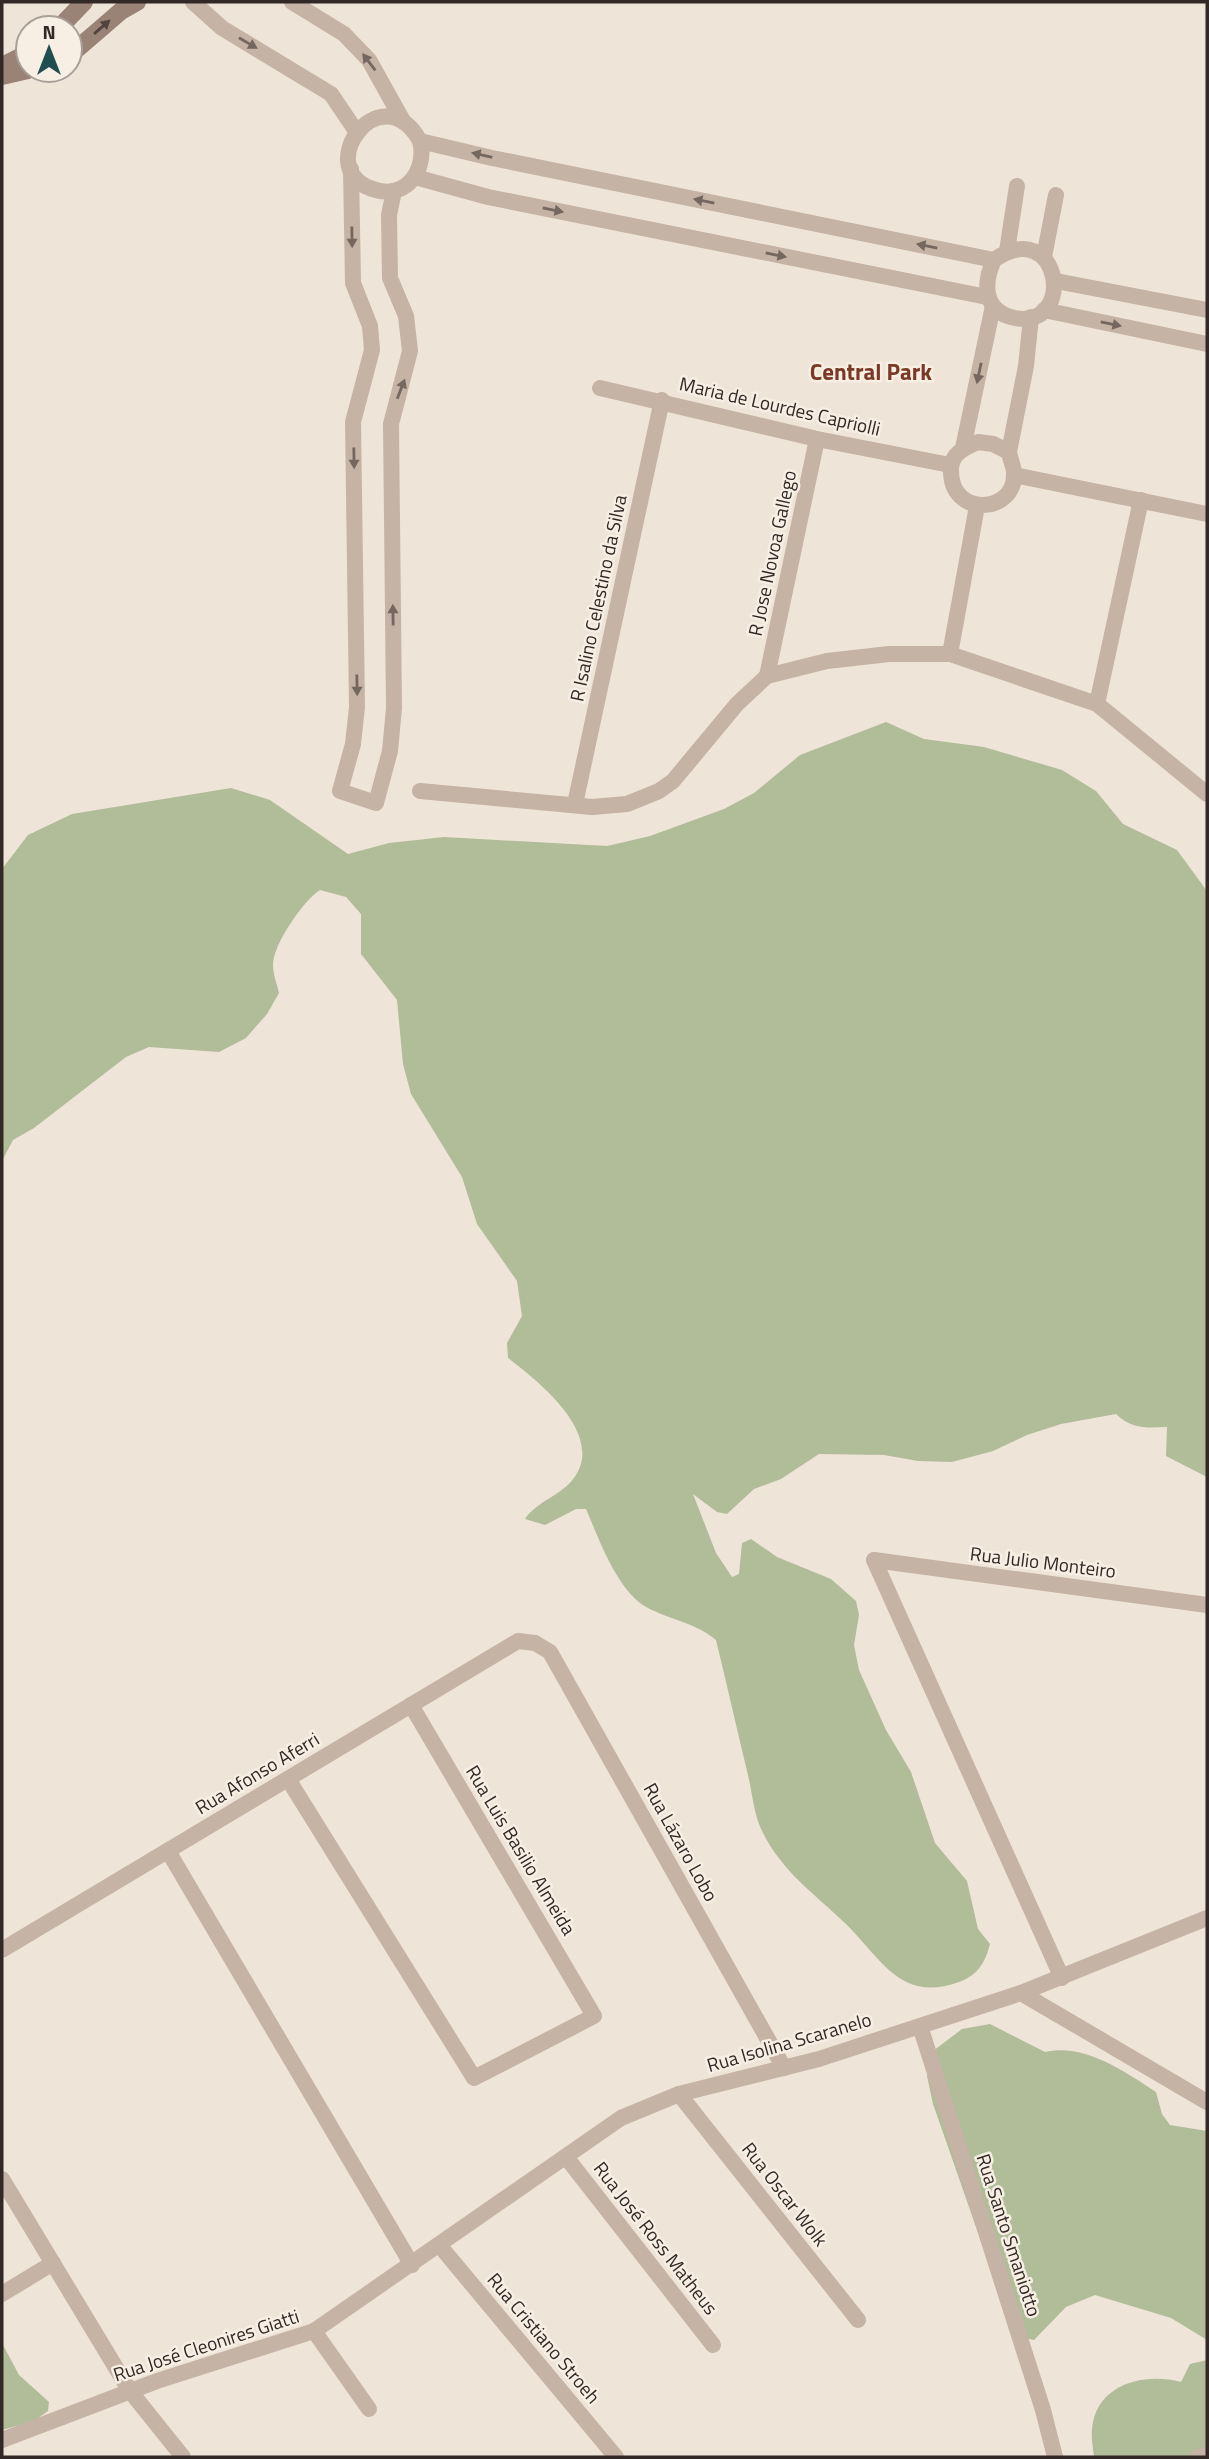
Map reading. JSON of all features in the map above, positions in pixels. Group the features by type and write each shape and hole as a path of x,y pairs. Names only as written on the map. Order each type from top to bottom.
{"main road":[{"path":"84,43 121,10 137,2"}],"street":[{"path":"194,2 222,28 331,94 356,131"},
{"path":"292,2 344,34 369,60 403,121 420,141 423,159 415,177 394,191 368,188 351,169"},
{"path":"394,191 389,215 390,278 406,316 410,351 391,424 394,708 390,751 376,803 340,791 353,744 357,707 354,422 372,350 370,326 353,283 351,169 348,156 356,131 377,118 403,121"},
{"path":"420,141 1001,255 1026,249 1044,257 1052,268 1056,281 1054,297 1038,314 1026,366 1009,452 1014,475 1009,492 995,504 977,506 960,499 951,483 950,466 962,448 990,301 985,277 1001,255 1017,186"},
{"path":"415,177 488,197 990,301 1004,315 1017,319 1038,314 1207,344"},
{"path":"1044,257 1056,195"},
{"path":"1056,281 1207,310"},
{"name":"Maria de Lourdes Capriolli","path":"600,387 817,439 950,466"},
{"name":"R Isalino Celestino da Silva","path":"575,804 662,400"},
{"name":"R Jose Novoa Gallego","path":"767,676 817,439"},
{"path":"962,448 978,442 993,444 1009,452"},
{"path":"1014,475 1207,514"},
{"path":"1097,704 1141,500"},
{"path":"950,654 977,506"},
{"path":"420,791 610,807 643,799 659,791 685,769 709,735 767,676 839,660 888,654 950,654 1097,704 1207,794"},
{"name":"Rua Julio Monteiro","path":"1062,1978 874,1560 1207,1605"},
{"name":"Rua Afonso Aferri","path":"2,1950 518,1641 535,1643"},
{"name":"Rua Lázaro Lobo","path":"535,1643 550,1652 784,2068"},
{"name":"Rua Luis Basilio Almeida","path":"288,1779 474,2078 594,2016 411,1705"},
{"path":"168,1851 412,2265"},
{"name":"Rua Isolina Scaranelo","path":"412,2265 621,2118 679,2094 784,2068 1021,1993 1207,1918"},
{"path":"1021,1993 1207,2102"},
{"name":"Rua Santo Smaniotto","path":"920,2026 1043,2410 1055,2457"},
{"name":"Rua Oscar Wolk","path":"679,2094 858,2320"},
{"name":"Rua José Ross Matheus","path":"566,2157 713,2345"},
{"path":"2,2179 130,2391 183,2457"},
{"name":"Rua Cristiano Stroeh","path":"440,2246 616,2457"},
{"path":"2,2294 53,2263"},
{"name":"Rua José Cleonires Giatti","path":"2,2440 130,2391 314,2331 412,2265"},
{"path":"314,2331 369,2409"},
{"path":"1198,2457 1207,2455"}],"green space":[{"path":"886,722 924,739 984,747 1062,770 1096,791 1123,824 1177,850 1207,891 1207,1477 1166,1456 1167,1427 1133,1425 1116,1414 1061,1424 1027,1435 993,1451 952,1462 918,1461 884,1455 819,1454 781,1479 754,1489 727,1514 717,1512 693,1494 716,1553 732,1577 739,1574 742,1543 751,1539 777,1557 831,1579 856,1601 859,1615 854,1645 859,1670 886,1730 911,1772 935,1843 967,1881 978,1929 990,1944 983,1963 976,1972 959,1982 939,1987 922,1987 894,1974 847,1925 800,1882 770,1845 755,1811 716,1640 637,1601 619,1578 603,1550 586,1509 576,1509 545,1525 525,1519 536,1507 574,1478 582,1461 581,1444 575,1427 551,1394 508,1358 507,1343 522,1316 517,1281 477,1224 462,1177 411,1094 403,1064 397,1000 361,954 361,914 346,897 320,890 298,913 274,956 273,968 279,993 267,1014 246,1038 219,1052 149,1047 126,1057 34,1128 13,1140 2,1161 2,869 28,835 72,814 231,788 270,800 348,854 389,843 444,837 607,846 650,836 724,809 754,793 800,755"},
{"path":"990,2024 1045,2052 1074,2052 1103,2061 1156,2092 1162,2114 1170,2125 1207,2131 1207,2340 1171,2318 1095,2295 1066,2307 1034,2340 1020,2337 990,2267 933,2104 927,2076 933,2051 962,2029"},
{"path":"2,2343 19,2375 49,2402 48,2411 34,2421 2,2430"},
{"path":"1207,2360 1207,2447 1192,2457 1094,2457 1092,2432 1095,2414 1102,2401 1112,2392 1138,2381 1167,2379 1181,2382 1190,2364"}],"district":[{"name":"Central Park","path":"871,372"}]}
